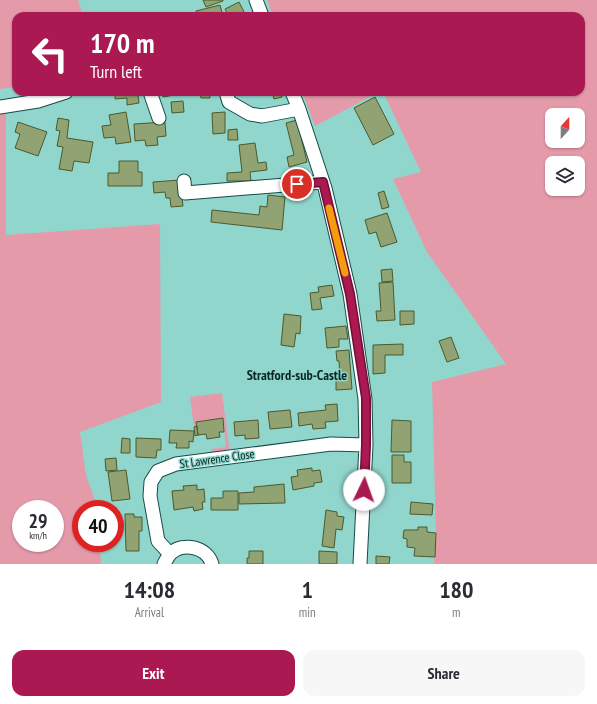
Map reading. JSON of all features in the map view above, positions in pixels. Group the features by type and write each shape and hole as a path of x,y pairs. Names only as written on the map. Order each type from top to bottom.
{"street":[{"path":"256,0 260,12"},
{"path":"0,107 38,101 54,96"},
{"path":"151,96 158,118"},
{"path":"227,96 229,102 250,114 262,116 299,109"},
{"path":"294,96 323,182 350,294 366,398 366,445 360,564"},
{"path":"184,181 185,193 323,182"},
{"name":"St Lawrence Close","path":"212,564 206,554 195,548 186,547 178,549 167,559 158,541 150,496 151,482 158,470 176,464 331,444 366,445"}],"shaded area":[{"path":"0,0 78,0 82,12 12,12 12,88 0,89"},
{"path":"267,0 597,0 597,564 434,564 436,533 432,382 506,364 427,252 393,179 421,172 385,96 585,96 585,12 272,12"},
{"path":"304,96 371,96 315,126"},
{"path":"6,110 6,235 160,224 161,402 80,432 86,475 95,500 72,500 72,552 100,552 101,564 0,564 0,111"},
{"path":"222,393 230,454 209,456 212,449 226,447 223,419 197,422 197,426 194,427 190,397"}],"building":[{"path":"203,0 223,0 223,1 206,7"},
{"path":"239,2 244,12 226,12 225,9"},
{"path":"220,5 222,12 196,12"},
{"path":"115,96 138,96 139,103 127,105 127,98 115,99"},
{"path":"201,96 210,96 210,98 201,98"},
{"path":"273,96 282,97 274,99"},
{"path":"375,97 394,134 373,145 354,108"},
{"path":"183,101 184,112 172,113 171,102"},
{"path":"126,112 131,142 116,144 115,137 104,138 102,126 111,125 109,115"},
{"path":"225,112 225,133 213,134 212,113"},
{"path":"58,118 69,120 67,138 93,142 89,163 74,161 72,171 59,169 63,147 57,146 60,131 56,130"},
{"path":"297,120 307,162 289,167 287,157 294,155 286,123"},
{"path":"18,122 47,132 38,156 15,148 20,134 15,132"},
{"path":"165,122 166,136 157,137 158,145 146,146 145,140 135,141 134,124"},
{"path":"237,129 238,140 228,140 228,130"},
{"path":"255,143 258,163 266,162 267,170 250,172 251,181 227,181 227,173 242,172 239,145"},
{"path":"119,161 138,161 138,172 142,172 142,186 108,186 108,173 119,173"},
{"path":"180,180 183,206 171,207 170,198 166,198 165,192 154,193 153,182"},
{"path":"384,191 389,207 382,209 378,193"},
{"path":"268,195 285,197 282,230 211,222 212,210 259,215 260,206 267,207"},
{"path":"387,213 397,242 381,247 376,232 369,234 365,220"},
{"path":"392,269 393,281 382,282 381,270"},
{"path":"393,282 395,320 377,321 376,311 381,311 379,283"},
{"path":"332,285 334,296 320,298 322,309 312,310 310,293 319,292 318,287"},
{"path":"400,311 414,311 414,324 400,325"},
{"path":"284,314 301,316 300,334 296,333 294,347 281,345"},
{"path":"346,326 348,339 339,339 339,347 327,348 325,328"},
{"path":"451,337 459,358 447,362 439,341"},
{"path":"403,344 403,355 385,355 385,373 373,374 373,345"},
{"path":"349,350 352,389 336,390 336,380 340,380 339,361 337,361 336,351"},
{"path":"337,404 338,421 325,422 326,428 313,429 312,424 299,426 298,413 326,410 325,405"},
{"path":"290,410 292,427 270,429 268,412"},
{"path":"223,418 224,432 219,432 220,437 207,439 206,434 198,435 196,422"},
{"path":"258,420 259,438 245,439 245,435 235,436 234,422"},
{"path":"392,420 411,421 411,452 391,452"},
{"path":"197,426 198,435 195,436 194,427"},
{"path":"170,430 194,431 193,442 189,441 189,448 176,448 177,443 169,443"},
{"path":"122,438 130,439 130,453 121,453"},
{"path":"136,438 161,439 161,450 157,450 156,458 136,457"},
{"path":"392,455 404,455 404,462 411,462 411,483 392,483"},
{"path":"116,458 117,470 106,471 105,459"},
{"path":"312,468 312,471 320,470 322,482 314,483 314,486 293,490 291,477 298,476 297,470"},
{"path":"126,470 130,499 112,500 108,472"},
{"path":"284,484 285,503 239,504 239,493 254,492 254,487"},
{"path":"197,485 197,490 204,489 205,502 202,502 203,509 194,511 193,507 174,510 172,491 184,490 183,486"},
{"path":"223,491 238,491 238,510 211,510 211,498 223,498"},
{"path":"411,502 433,504 432,515 410,514"},
{"path":"326,510 337,512 337,516 344,517 342,530 336,529 334,548 322,546"},
{"path":"125,514 134,514 134,517 142,517 142,531 139,531 139,551 126,551"},
{"path":"418,527 427,527 427,532 436,533 435,557 414,556 415,548 407,547 407,539 403,538 404,530 418,530"},
{"path":"249,551 263,551 263,564 247,564"},
{"path":"319,551 337,552 337,564 319,564"},
{"path":"376,556 390,557 389,564 376,564"}],"slow traffic":[{"path":"329,208 345,273"}],"district":[{"name":"Stratford-sub-Castle","path":"297,375"}],"route":[{"path":"297,184 323,182 350,294 366,398 364,490"}]}
